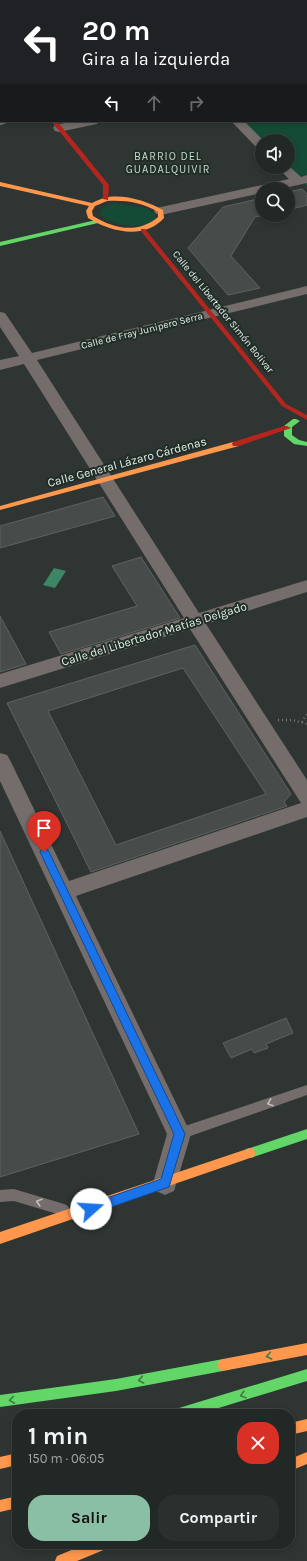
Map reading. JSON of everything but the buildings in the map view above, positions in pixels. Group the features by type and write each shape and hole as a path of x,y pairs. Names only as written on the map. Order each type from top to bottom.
{"main road":[{"path":"57,124 106,185 106,199"},
{"path":"0,184 93,205"},
{"path":"106,199 124,199 156,207 161,212 162,218 157,224 143,230 129,230 96,222 90,217 89,211 93,205 106,199"},
{"path":"0,244 96,222"},
{"name":"Calle del Libertador Simón Bolivar","path":"143,230 287,408 307,419"},
{"path":"287,408 288,436 306,444"},
{"name":"Calle General Lázaro Cárdenas","path":"0,508 260,438 288,427 298,420 307,419"},
{"name":"Calle General Lázaro Cárdenas","path":"260,438 292,439"},
{"path":"0,1238 76,1214 307,1134"},
{"path":"0,1401 116,1385 307,1349"},
{"path":"195,1409 307,1375"},
{"path":"295,1428 307,1425"},
{"path":"295,1463 307,1458"},
{"path":"0,1463 12,1460"},
{"path":"0,1506 12,1503"},
{"path":"62,1561 90,1549"}],"street":[{"path":"57,124 81,122"},
{"path":"238,122 255,139"},
{"path":"293,174 302,180"},
{"path":"161,212 255,191"},
{"name":"Calle de Fray Junipero Serra","path":"0,365 307,290"},
{"path":"0,316 307,797"},
{"name":"Calle del Libertador Matías Delgado","path":"0,681 307,586"},
{"path":"0,760 179,1134 165,1183"},
{"path":"63,892 307,809"}],"lane":[{"path":"179,1134 307,1090"},
{"path":"0,1196 14,1195 76,1214"}],"path":[{"path":"302,722 307,714"},
{"path":"261,724 281,719 307,724"}],"shaded area":[{"path":"243,122 307,122 307,186 295,174 295,134 255,134"},
{"path":"115,203 146,208 155,214 155,219 148,224 129,226 110,221 100,215 103,208 107,205"},
{"path":"54,568 66,571 55,588 43,585"}],"traffic: fast":[{"path":"0,244 96,222"},
{"path":"296,421 288,426 288,436 297,442 307,444"},
{"path":"250,1153 307,1134"},
{"path":"0,1401 116,1385 223,1365"},
{"path":"195,1409 307,1375"}],"traffic: slow":[{"path":"0,184 93,205"},
{"path":"106,199 128,199 148,204 161,211 161,218 154,224 136,230 126,230 107,226 90,217 89,211 93,205 106,199"},
{"path":"0,508 236,444"},
{"path":"0,1238 250,1153"},
{"path":"223,1365 307,1349"},
{"path":"295,1428 307,1425"},
{"path":"295,1463 307,1458"},
{"path":"0,1463 12,1460"},
{"path":"0,1506 12,1503"},
{"path":"62,1561 90,1549"}],"traffic: jam":[{"path":"55,122 106,185 106,199"},
{"path":"143,230 284,405 307,418"},
{"path":"236,444 287,428"}],"district":[{"name":"BARRIO DEL GUADALQUIVIR","path":"168,162"}],"route":[{"path":"44,852 179,1134 165,1183 91,1209"}]}
